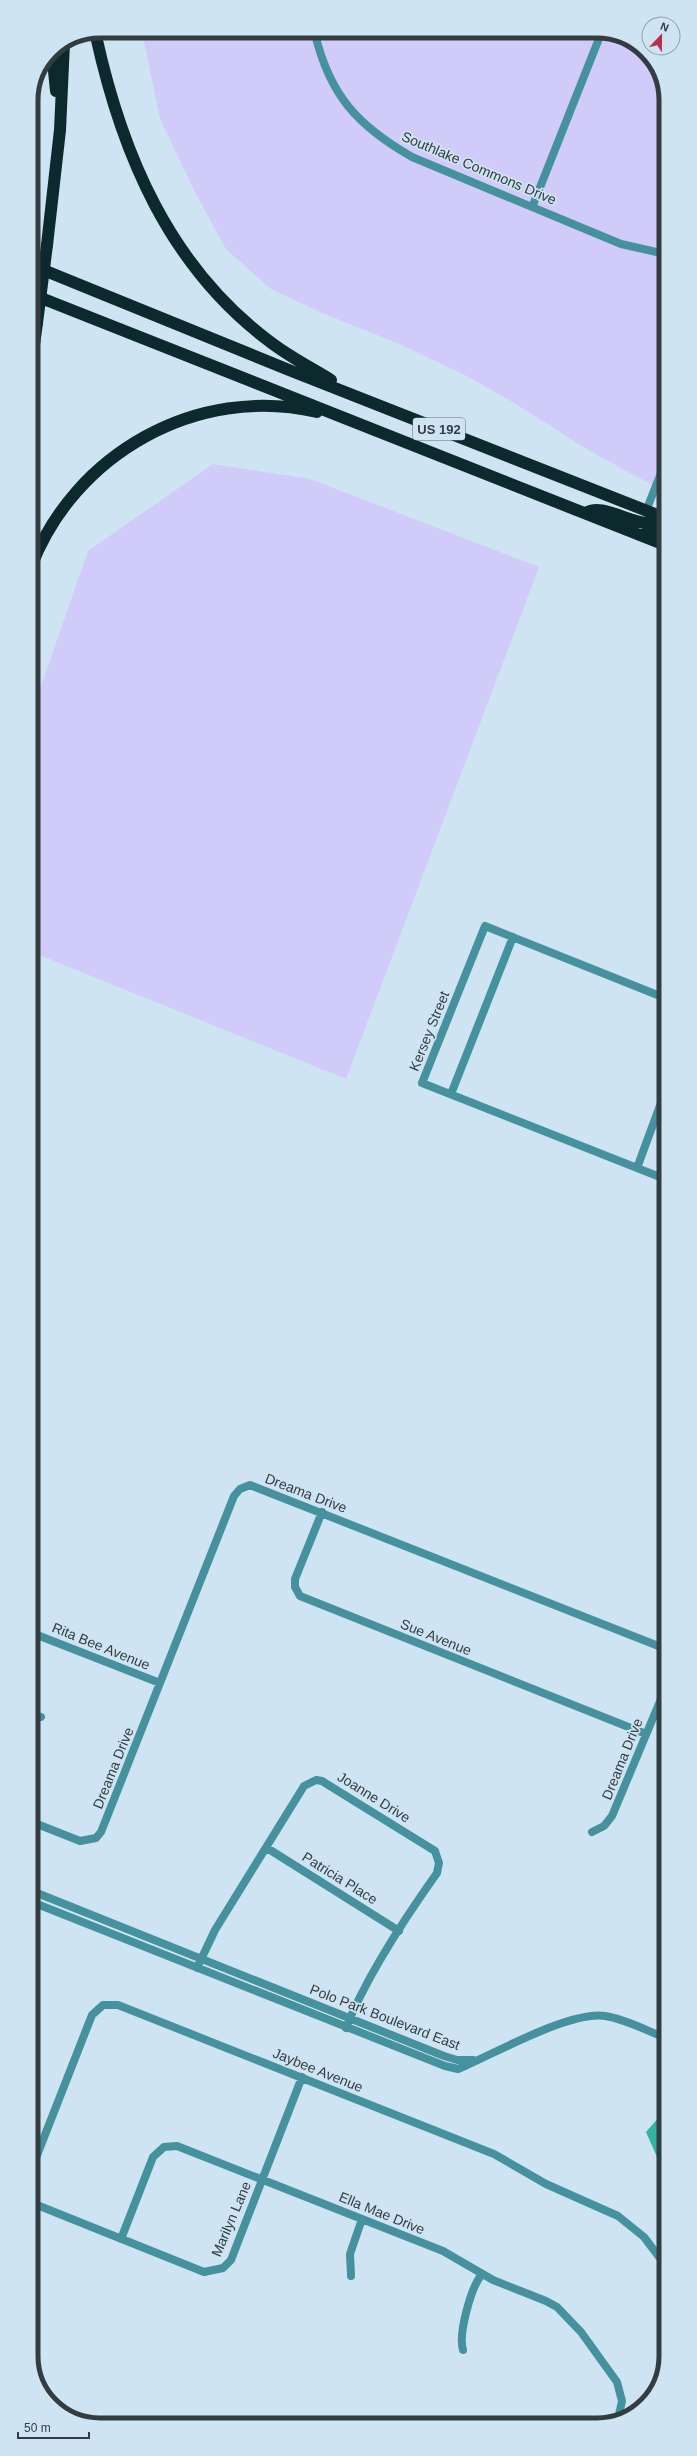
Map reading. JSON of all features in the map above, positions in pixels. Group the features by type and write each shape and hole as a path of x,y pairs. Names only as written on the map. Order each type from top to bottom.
{"highway":[{"path":"97,38 109,93 126,146 151,200 184,254 225,302 257,332 291,356 359,397"},
{"path":"38,315 60,130 64,50"},
{"path":"53,60 60,130"},
{"path":"38,268 359,397"},
{"path":"38,297 388,434"},
{"name":"US 192","path":"359,397 646,511 659,515"},
{"path":"38,551 60,512 85,480 114,455 130,445 188,417 228,408 285,407 321,413 388,434"},
{"name":"US 192","path":"388,434 659,543"},
{"path":"586,513 591,510 599,509 639,523 650,525 659,523"},
{"path":"640,535 649,532 659,533"}],"street":[{"name":"Southlake Commons Drive","path":"316,38 321,58 335,89 354,115 381,139 412,157 533,205 621,244 659,253"},
{"path":"533,205 599,38"},
{"path":"646,511 659,477"},
{"name":"Kersey Street","path":"659,996 484,926 422,1083 637,1168 659,1175"},
{"path":"451,1094 513,937"},
{"path":"637,1168 659,1108"},
{"name":"Dreama Drive","path":"38,1824 80,1841 96,1838 101,1832 234,1496 240,1489 250,1485 322,1512 659,1646"},
{"name":"Sue Avenue","path":"322,1512 295,1579 295,1587 300,1596 646,1734"},
{"name":"Rita Bee Avenue","path":"38,1635 160,1683"},
{"name":"Dreama Drive","path":"592,1832 604,1826 612,1816 659,1703"},
{"name":"Joanne Drive","path":"197,1968 215,1930 304,1786 316,1780 328,1783 435,1851 439,1863 436,1874 399,1931 349,2018 346,2028"},
{"name":"Patricia Place","path":"266,1848 399,1931"},
{"name":"Polo Park Boulevard East","path":"38,1893 457,2060 482,2059"},
{"name":"Polo Park Boulevard East","path":"38,1904 346,2028 445,2066 458,2069 482,2059"},
{"name":"Jaybee Avenue","path":"38,2153 92,2015 103,2005 118,2005 494,2154 546,2184 618,2216 644,2237 659,2257"},
{"path":"482,2059 581,2016 605,2016 616,2018 659,2035"},
{"name":"Marilyn Lane","path":"38,2205 204,2272 223,2268 231,2260 302,2078"},
{"name":"Ella Mae Drive","path":"121,2239 153,2157 164,2147 177,2146 443,2251 482,2274 546,2300 569,2319 592,2346 619,2386 622,2401 619,2414"},
{"path":"351,2276 350,2254 362,2219"},
{"path":"464,2350 461,2337 462,2326 482,2274"}],"shaded area":[{"path":"143,38 601,38 621,43 631,48 644,59 651,69 656,80 659,100 659,489 588,450 516,404 463,374 397,343 322,313 271,289 226,249 196,194 160,119"},
{"path":"213,464 310,479 539,567 346,1079 38,954 38,695 88,551"},
{"path":"659,2117 659,2159 657,2157 646,2132"}]}
